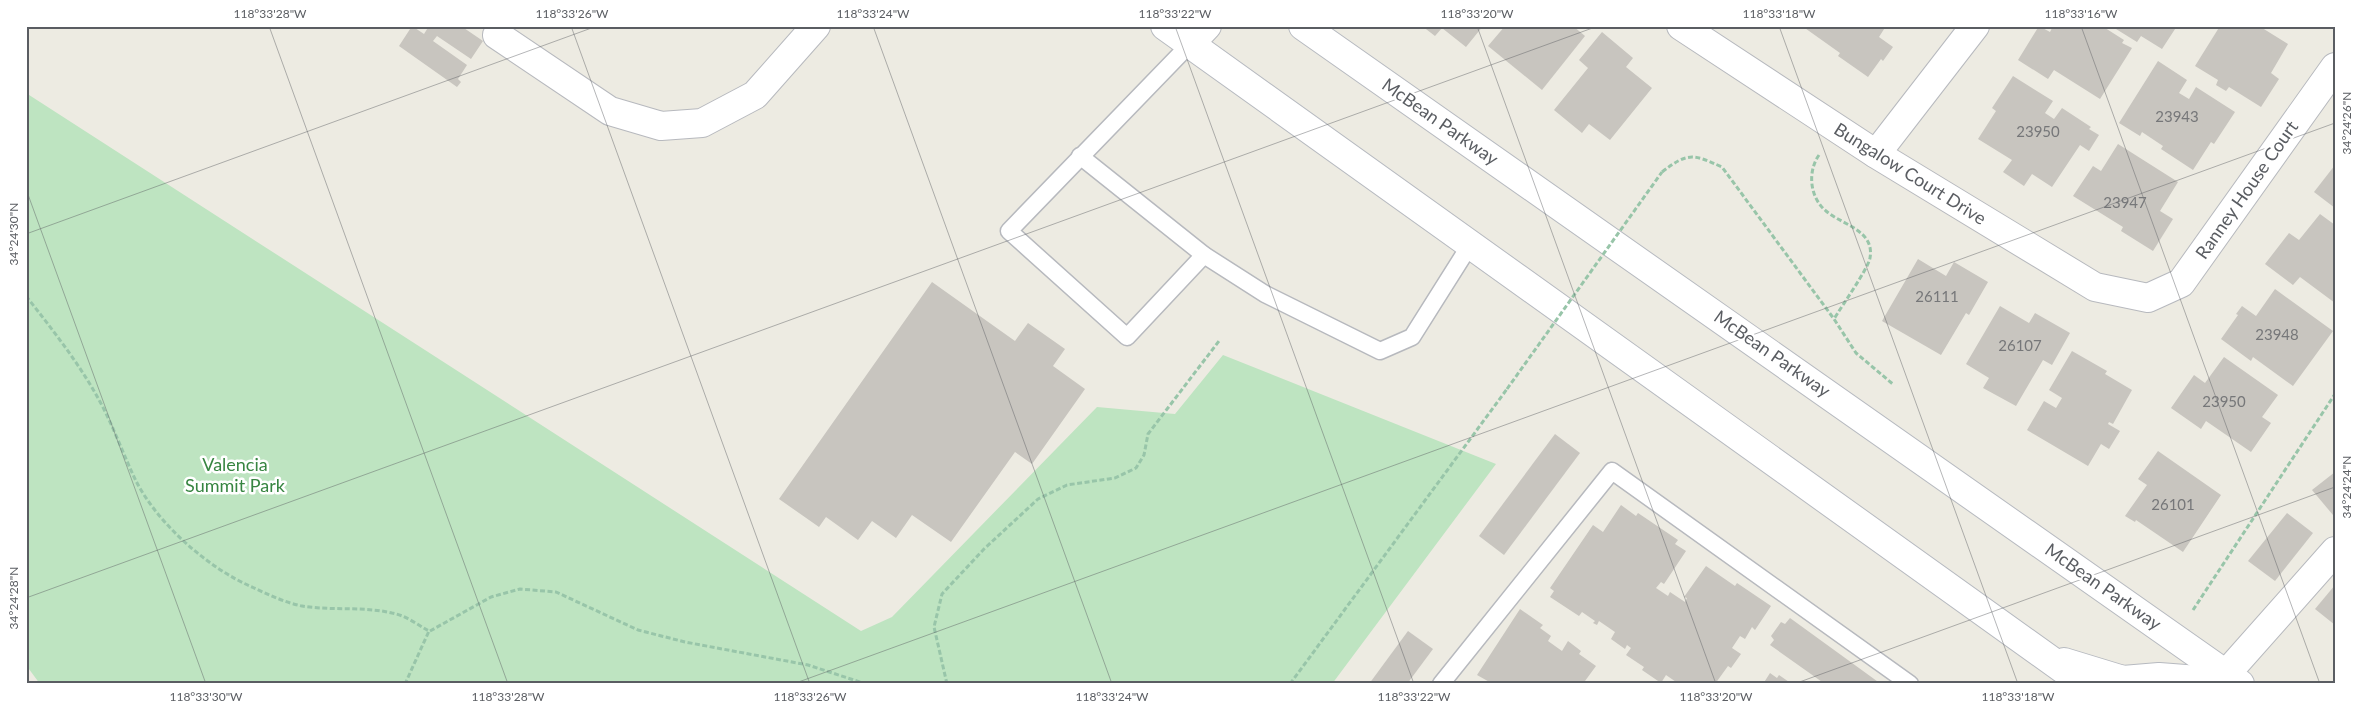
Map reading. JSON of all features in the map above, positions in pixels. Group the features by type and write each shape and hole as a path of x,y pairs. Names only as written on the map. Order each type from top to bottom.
{"main road":[{"path":"497,36 610,111 661,126 702,123 755,95 816,26"},
{"path":"1165,26 1198,35 1470,246 2084,684"},
{"name":"McBean Parkway","path":"1303,26 2233,679"},
{"name":"Bungalow Court Drive","path":"1682,26 1876,154 2095,288 2148,298"},
{"path":"1876,154 1974,26"},
{"name":"Ranney House Court","path":"2148,298 2181,283 2335,67"},
{"path":"2043,655 2123,680 2159,677 2198,680 2233,679 2335,551"}],"lane":[{"path":"1198,35 1010,231 1127,337 1204,256"},
{"path":"1080,156 1204,256 1265,294 1380,351 1412,337 1470,246"},
{"path":"1441,684 1612,471 1910,684"}],"path":[{"path":"1834,319 1870,260 1870,246 1863,234 1825,211 1815,196 1810,180 1815,160 1838,129"},
{"path":"1290,684 1507,389 1662,172 1681,158 1700,158 1722,168 1834,319 1856,353 1894,386"},
{"path":"26,296 63,342 98,399 137,483 158,513 182,540 212,563 251,587 300,606 338,610 369,609 394,613 429,631"},
{"path":"947,684 934,627 942,594 984,549 1038,499 1067,484 1115,478 1136,468 1144,455 1148,434 1219,341"},
{"path":"2174,637 2335,394"},
{"path":"405,684 429,631 491,596 520,589 556,592 638,630 685,642 808,665 866,684"}],"green space":[{"name":"Valencia Summit Park","path":"26,93 861,631 892,617 1097,407 1175,414 1223,355 1496,464 1332,684 40,684 26,665"}],"building":[{"path":"412,26 424,34 429,26 461,26 483,41 471,59 437,36 433,41 467,65 458,79 461,82 457,87 399,46"},
{"path":"1422,26 1483,26 1466,47 1442,28 1435,36"},
{"path":"1505,26 1573,26 1585,36 1542,90 1488,46"},
{"path":"1802,26 1886,26 1879,37 1893,47 1883,61 1881,59 1868,77 1838,56 1840,53"},
{"path":"2039,26 2050,32 2053,26 2102,26 2124,40 2122,43 2132,48 2100,99 2054,70 2048,79 2018,60"},
{"path":"2117,26 2177,26 2162,49 2141,36 2137,42 2116,29"},
{"path":"2220,26 2259,26 2288,44 2271,73 2279,79 2261,107 2229,87 2226,91 2216,85 2218,80 2195,66"},
{"path":"1602,32 1633,58 1626,67 1652,88 1610,140 1589,124 1582,133 1554,110 1588,68 1579,60"},
{"path":"2158,61 2187,80 2179,93 2189,99 2196,87 2235,112 2214,144 2211,142 2193,170 2161,149 2163,146 2142,132 2140,136 2119,123"},
{"path":"2013,76 2053,101 2045,113 2054,119 2062,108 2091,127 2089,129 2099,135 2089,151 2080,145 2052,187 2032,174 2024,186 2003,172 2012,160 1978,139 1996,111 1992,108"},
{"path":"2118,144 2178,182 2160,211 2173,219 2153,251 2121,231 2123,227 2073,196 2093,166 2101,171"},
{"path":"2335,165 2335,208 2314,192"},
{"path":"2320,214 2335,225 2335,303 2300,277 2293,285 2265,264 2289,233 2299,240"},
{"path":"1918,259 1946,276 1954,262 1988,282 1969,315 1966,313 1941,355 1882,321"},
{"path":"932,282 1015,341 1028,323 1065,349 1053,366 1085,389 1032,464 1015,452 951,542 912,515 896,538 872,521 858,540 826,517 819,527 779,499"},
{"path":"2275,289 2333,331 2293,386 2253,357 2251,361 2221,339 2242,306 2256,316"},
{"path":"2000,306 2029,323 2035,313 2070,333 2052,365 2043,360 2016,406 1983,388 1989,378 1966,364"},
{"path":"2072,351 2107,371 2105,374 2132,390 2113,424 2109,422 2108,424 2120,431 2109,449 2101,444 2088,466 2027,430 2044,401 2056,408 2062,398 2049,390"},
{"path":"2224,357 2278,395 2262,417 2271,423 2251,452 2206,421 2201,429 2171,408 2194,375 2205,383"},
{"path":"1555,434 1580,453 1504,555 1479,536"},
{"path":"2158,451 2221,495 2183,552 2136,520 2135,522 2125,516 2147,485 2138,479"},
{"path":"2335,472 2335,514 2333,515 2312,490"},
{"path":"1621,505 1636,516 1638,513 1678,540 1675,544 1686,551 1664,584 1661,582 1656,588 1668,596 1670,592 1685,602 1687,598 1684,597 1706,566 1735,586 1737,583 1771,606 1755,630 1752,627 1745,639 1740,636 1732,648 1741,654 1731,668 1728,666 1715,684 1679,684 1666,675 1661,683 1642,670 1644,667 1626,655 1631,648 1627,645 1625,649 1611,639 1615,632 1599,621 1597,625 1593,623 1595,621 1582,612 1579,616 1550,597 1554,591 1550,588 1593,525 1603,532"},
{"path":"2287,513 2313,533 2275,581 2248,561"},
{"path":"2335,585 2335,625 2315,609"},
{"path":"1520,609 1543,625 1540,628 1551,636 1548,641 1562,651 1568,641 1581,651 1579,654 1596,666 1585,681 1588,684 1493,684 1477,675"},
{"path":"1790,618 1881,684 1825,684 1770,645 1774,640 1771,636 1781,622 1785,624"},
{"path":"1408,631 1433,649 1407,684 1369,684"},
{"path":"1770,673 1777,678 1779,675 1792,684 1763,684"}]}
